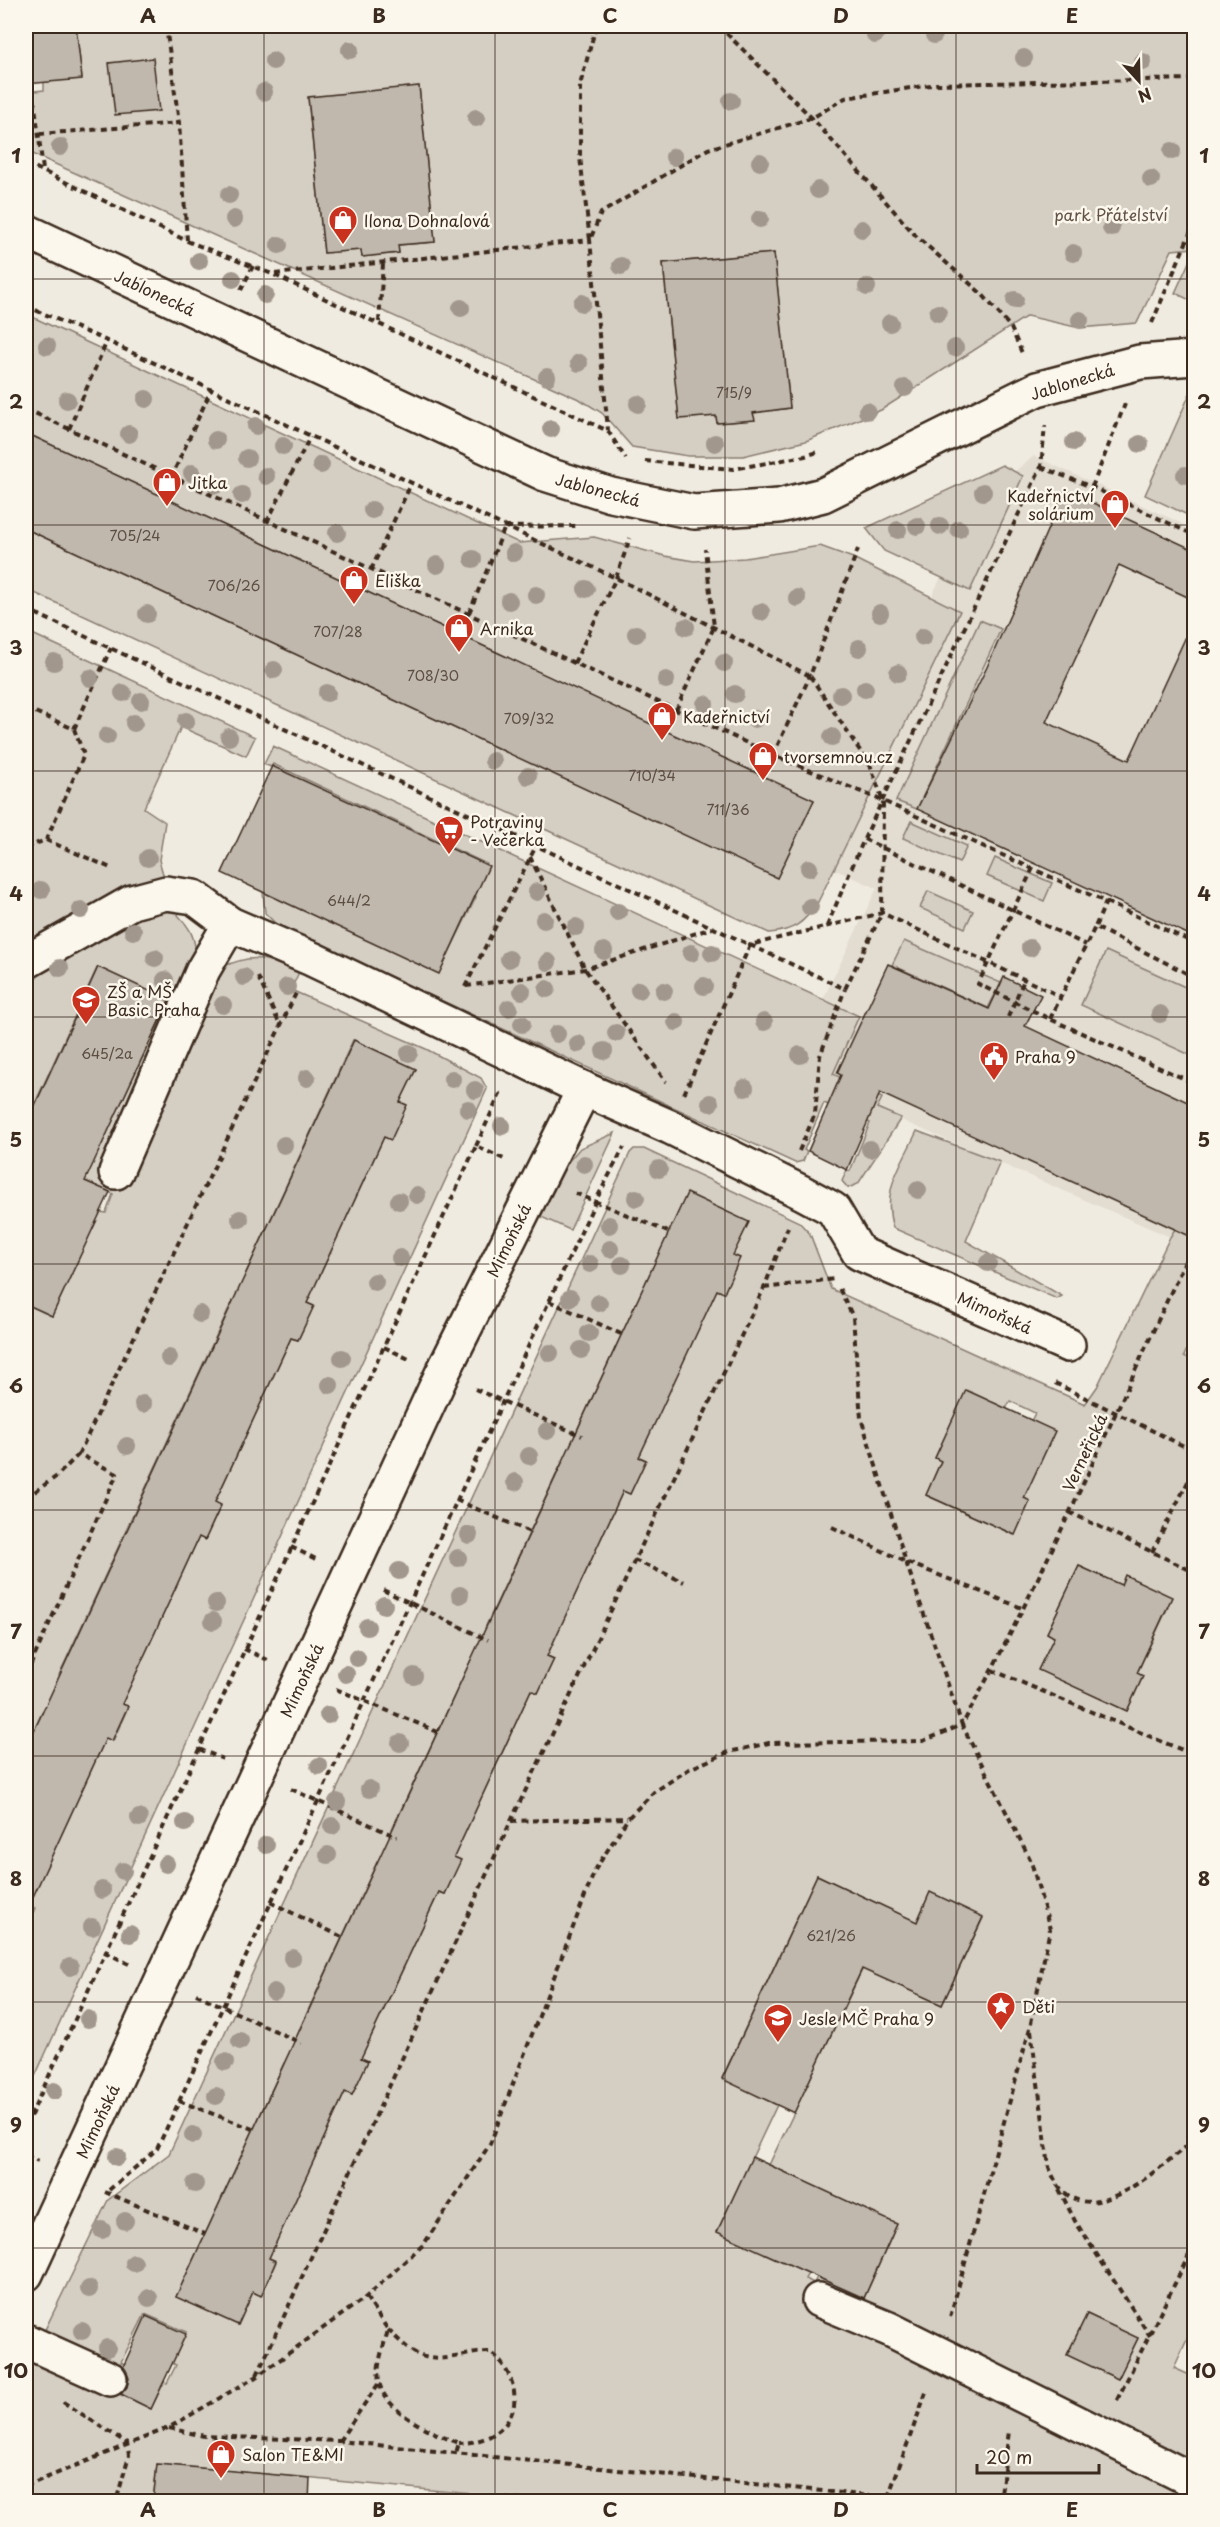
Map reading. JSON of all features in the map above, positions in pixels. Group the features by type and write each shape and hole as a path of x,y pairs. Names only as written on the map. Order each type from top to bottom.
{"street":[{"name":"Jablonecká","path":"26,231 545,474 611,495 694,512 779,506 824,495 1037,389 1140,362 1194,358"},
{"name":"Mimoňská","path":"166,893 194,897 230,924 312,959 584,1089 675,1114 793,1189 833,1209 860,1252 1068,1345"},
{"path":"26,962 132,902 166,893"},
{"path":"116,1172 203,970 230,924"},
{"name":"Mimoňská","path":"26,2274 349,1575 539,1176 584,1089"},
{"path":"819,2300 889,2329 1194,2481"},
{"path":"26,2341 110,2379"}],"path":[{"path":"166,26 179,123 187,241"},
{"path":"596,26 580,85 580,157 608,431 626,459 733,469 805,456 826,449"},
{"path":"719,26 812,118 916,236 983,295 1011,328 1023,356 1013,361"},
{"path":"590,240 601,213 708,149 812,118 845,98 937,84 1194,79"},
{"path":"26,99 34,98 43,171"},
{"path":"39,134 179,123"},
{"path":"26,163 187,241 272,274 608,431"},
{"path":"1152,324 1194,224"},
{"path":"272,274 383,264 590,240"},
{"path":"1187,240 1194,243"},
{"path":"378,322 383,264"},
{"path":"239,295 253,266"},
{"path":"26,306 107,340 616,578 810,676 871,767 883,801 882,914 845,989 820,1056 815,1114 764,1288 511,1821 256,2377"},
{"path":"69,429 107,340"},
{"path":"171,478 211,390"},
{"path":"1092,487 1128,395"},
{"path":"26,409 773,755 883,801 1194,943"},
{"path":"267,522 310,436"},
{"path":"827,926 864,839 1041,467 1092,487 1194,535"},
{"path":"370,570 412,483"},
{"path":"505,527 586,525"},
{"path":"469,613 505,527"},
{"path":"620,533 642,538"},
{"path":"574,663 616,578 631,536"},
{"path":"697,548 714,547"},
{"path":"676,710 714,627 705,548"},
{"path":"773,755 810,676 858,549"},
{"path":"26,609 845,989"},
{"path":"74,729 111,648"},
{"path":"26,708 74,729 84,755 46,840"},
{"path":"864,839 1086,945"},
{"path":"26,847 46,840 166,893"},
{"path":"447,1024 536,846"},
{"path":"530,857 585,969 675,1114"},
{"path":"1033,868 978,984 1050,1019 1194,1083"},
{"path":"1050,1019 1106,902"},
{"path":"750,945 882,914 1062,997"},
{"path":"1095,927 1194,977"},
{"path":"466,986 585,969 712,928"},
{"path":"675,1114 750,945"},
{"path":"26,1498 57,1476 79,1454 312,959"},
{"path":"1008,1017 1024,980"},
{"path":"102,2197 157,2148 502,1401 595,1202 626,1143"},
{"path":"26,2126 476,1146 595,1202 668,1232"},
{"name":"Verneřická","path":"962,1725 992,1670 1070,1512 1194,1242"},
{"path":"832,1270 853,1317 861,1418 906,1562 962,1725 1031,1861 1050,1929 1030,2028 939,2355 888,2497"},
{"path":"764,1288 835,1279"},
{"path":"549,1301 621,1334"},
{"path":"502,1401 582,1436"},
{"path":"1115,1412 1194,1451"},
{"path":"26,1675 117,1474 79,1454"},
{"path":"1152,1552 1194,1470"},
{"path":"456,1500 530,1532"},
{"path":"1070,1512 1194,1572"},
{"path":"832,1527 906,1562 1022,1608"},
{"path":"291,1547 488,1640"},
{"path":"634,1560 684,1582"},
{"path":"244,1649 438,1732"},
{"path":"992,1670 1194,1755"},
{"path":"26,2486 168,2428 256,2377 366,2297 424,2244 489,2144 595,1870 628,1818 654,1791 689,1769 729,1752 770,1743 923,1741 962,1725"},
{"path":"198,1749 397,1837"},
{"path":"511,1821 628,1818"},
{"path":"270,1902 342,1936"},
{"path":"105,1953 301,2043"},
{"path":"1030,2028 1049,2167 1075,2221 1150,2336"},
{"path":"178,2101 253,2129"},
{"path":"1058,2187 1070,2196 1084,2200 1098,2202 1113,2199 1126,2193 1194,2140"},
{"path":"26,2156 205,2234"},
{"path":"1099,2435 1194,2245"},
{"path":"366,2297 388,2330 415,2354 432,2360 474,2352 490,2352 503,2363 514,2385 516,2404 509,2420 495,2435 476,2443 459,2443 435,2434 410,2419 391,2402 379,2383"},
{"path":"339,2440 379,2383 380,2361 388,2330"},
{"path":"1000,2502 1014,2392"},
{"path":"53,2396 127,2443 129,2455 116,2502"},
{"path":"168,2428 204,2436 339,2440 928,2502"},
{"path":"456,2453 459,2443"}],"shaded area":[{"path":"1034,456 1194,529 1194,1203 1170,1237 788,1071 877,888 810,859 849,765 979,500"}],"green space":[{"name":"park Přátelství","path":"76,26 1194,26 1194,248 1172,250 1137,323 1080,328 1027,316 881,410 806,441 743,456 688,456 632,447 602,413 581,400 26,151 26,92 44,90 44,82 82,78","holes":["419,86 435,242 398,245 399,253 362,257 361,250 324,253 308,98","774,253 790,408 753,413 754,420 717,423 716,416 679,419 663,263"]},
{"path":"1194,251 1194,302 1175,293"},
{"path":"26,314 519,543 594,537 665,556 694,561 745,558 820,546 853,558 960,611 813,909 798,925 769,933 26,589 26,529 777,878 814,800 26,433"},
{"path":"1192,389 1194,390 1194,518 1145,495"},
{"path":"1002,465 1023,476 970,591 884,551 866,528"},
{"path":"980,620 1001,629 917,809 896,801"},
{"path":"26,631 255,737 246,756 181,727 144,808 165,822 159,860 167,888 180,908 178,915 193,936 196,953 220,968 242,960 260,959 278,963 299,972 291,990 426,1049 481,1078 487,1089 26,2096 26,1929 35,1908 29,1905 106,1738 113,1741 128,1707 122,1704 199,1537 205,1539 221,1506 215,1502 291,1338 298,1340 313,1306 307,1303 384,1137 391,1139 400,1102 416,1069 353,1040 245,1275 251,1278 236,1311 229,1308 59,1675 66,1679 44,1708 26,1748 26,1304 52,1316 100,1212 106,1213 113,1194 52,1166 102,1144 169,1001 97,968 31,1112 48,1120 32,1156 26,1153"},
{"path":"273,746 859,1016 833,1074 882,1098 877,1108 901,1118 858,1184 848,1188 842,1181 847,1170 850,1171 870,1123 824,1103 804,1150 807,1151 803,1161 795,1163 277,925 265,913 263,892 439,973 476,897 473,895 487,864 273,764 271,767 264,764"},
{"path":"911,821 967,846 959,863 903,838"},
{"path":"995,858 1052,883 1044,901 987,876"},
{"path":"928,891 973,911 965,928 920,908"},
{"path":"904,941 1001,983 988,1008 892,965"},
{"path":"1106,951 1194,991 1194,1045 1190,1055 1081,1005"},
{"path":"917,1131 1000,1162 966,1241 1062,1296 1057,1299 893,1228 889,1201 891,1189"},
{"path":"615,1133 570,1230 539,1216 562,1169 580,1148"},
{"path":"634,1149 644,1149 799,1222 810,1234 831,1289 1085,1404 1097,1387 1170,1237 1175,1229 1179,1231 1194,1199 1194,1334 1184,1356 1194,1361 1194,2324 1174,2368 1194,2377 1194,2501 557,2502 157,2464 153,2501 26,2502 26,2373 34,2354 151,2409 164,2382 167,2383 176,2365 172,2363 186,2332 145,2314 121,2362 125,2364 120,2374 41,2338 108,2200 169,2154 630,1153","holes":["687,1194 748,1222 639,1457 646,1460 630,1494 623,1491 547,1656 554,1659 538,1693 531,1690 454,1857 460,1860 445,1894 439,1892 361,2058 368,2061 352,2095 345,2092 269,2258 276,2262 261,2295 253,2292 238,2325 176,2297 284,2063 290,2065 305,2033 299,2030 377,1862 383,1865 398,1833 392,1829 470,1662 492,1632 485,1628 562,1462 569,1464 584,1431 578,1428","967,1391 1006,1409 1010,1401 1035,1413 1031,1421 1024,1498 1030,1501 1014,1535 926,1495 941,1461 935,1458","1079,1566 1168,1607 1137,1673 1143,1676 1127,1711 1039,1670 1054,1637 1047,1633","817,1875 891,1910 909,1939 930,1893 983,1918 942,2005 890,1981 874,1945 769,2165 897,2224 864,2298 817,2277 814,2283 805,2279 808,2273 717,2232 777,2105 722,2078","1087,2314 1138,2338 1118,2379 1067,2355"]}],"building":[{"path":"26,26 76,26 82,79 26,84"},
{"path":"153,58 159,111 115,115 109,63"},
{"path":"419,86 435,242 398,245 399,253 362,257 361,250 324,253 308,97"},
{"path":"774,253 790,408 753,413 755,420 717,423 716,416 679,419 663,263"},
{"path":"26,433 814,800 777,878 26,529"},
{"path":"1065,490 1194,550 1194,600 1119,565 1046,722 1129,760 1194,619 1194,937 917,809 987,667"},
{"path":"272,766 489,866 439,974 222,873"},
{"path":"888,964 989,1009 1004,977 1041,995 1025,1026 1194,1105 1194,1238 880,1093 847,1170 808,1151 841,1075 837,1073"},
{"path":"98,967 169,1000 85,1181 110,1192 52,1316 26,1304 26,1125"},
{"path":"354,1040 416,1069 400,1102 407,1105 391,1140 384,1137 307,1303 314,1306 298,1340 291,1338 215,1502 221,1505 205,1540 199,1537 122,1704 128,1706 112,1741 106,1738 26,1912 26,1748"},
{"path":"687,1193 749,1222 733,1255 740,1258 724,1293 717,1290 639,1457 646,1460 630,1494 623,1491 547,1656 554,1659 538,1693 531,1690 454,1857 461,1860 445,1894 439,1892 361,2058 368,2061 352,2095 345,2092 269,2258 276,2261 261,2296 253,2292 238,2325 176,2297"},
{"path":"966,1390 1055,1431 1024,1498 1030,1501 1015,1535 926,1495 941,1461 935,1458"},
{"path":"1079,1566 1121,1585 1125,1575 1172,1597 1137,1673 1143,1676 1127,1711 1038,1670 1054,1637 1047,1633"},
{"path":"817,1875 917,1922 930,1892 983,1917 942,2005 862,1969 794,2113 722,2079"},
{"path":"752,2157 897,2224 864,2298 717,2232"},
{"path":"1087,2314 1138,2338 1118,2379 1067,2355"},
{"path":"146,2316 186,2334 151,2409 121,2394 127,2387 129,2378 123,2367"},
{"path":"157,2464 310,2478 309,2502 153,2502"}],"place":[{"name":"Ilona Dohnalová","path":"343,246"},
{"name":"Jitka","path":"167,508"},
{"name":"Kadeřnictví solárium","path":"1115,530"},
{"name":"Eliška","path":"354,606"},
{"name":"Arnika","path":"459,654"},
{"name":"Kadeřnictví","path":"662,742"},
{"name":"tvorsemnou.cz","path":"763,782"},
{"name":"Potraviny - Večerka","path":"449,856"},
{"name":"ZŠ a MŠ Basic Praha","path":"86,1026"},
{"name":"Praha 9","path":"994,1082"},
{"name":"Děti","path":"1001,2032"},
{"name":"Jesle MČ Praha 9","path":"778,2044"},
{"name":"Salon TE&MI","path":"221,2480"}]}
